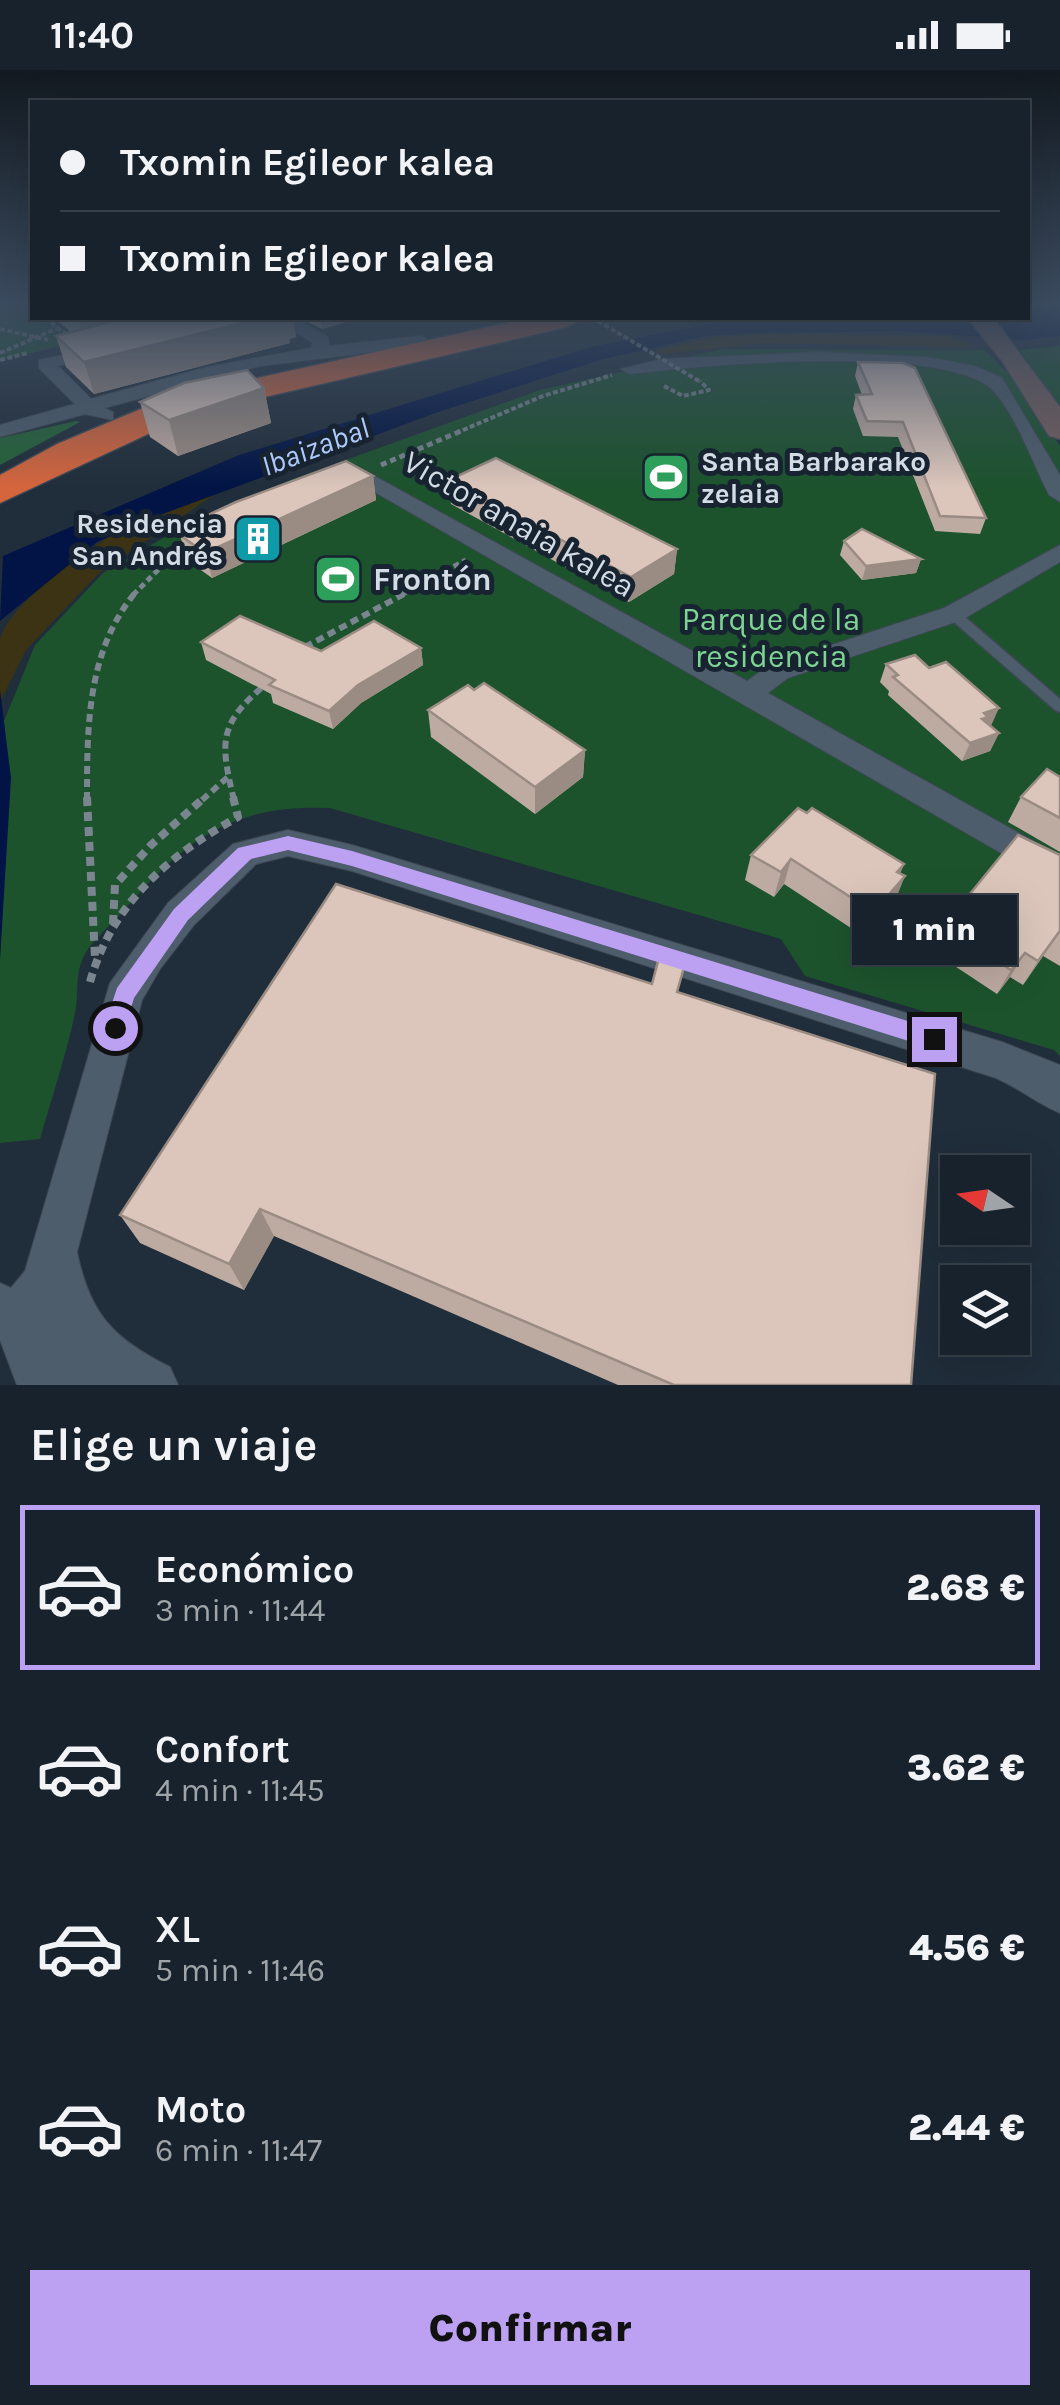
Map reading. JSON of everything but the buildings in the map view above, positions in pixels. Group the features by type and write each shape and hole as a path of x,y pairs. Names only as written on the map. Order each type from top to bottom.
{"highway":[{"path":"0,476 102,414 309,365"},
{"path":"0,492 71,452 180,406 368,365"}],"street":[{"path":"46,365 102,414"},
{"path":"0,431 102,414 206,372 243,365"},
{"path":"630,370 702,365"},
{"path":"913,365 960,368 998,384 1060,495"},
{"path":"1018,365 1060,430"},
{"name":"Victor anaia kalea","path":"360,474 1060,873"},
{"path":"747,694 778,672 952,614 1060,552"},
{"path":"8,1312 35,1303 46,1285 124,995 181,914 245,853 288,843 352,858 1002,1061 1050,1081 1060,1093"},
{"path":"53,1252 60,1293 108,1368"},
{"path":"8,1312 108,1368"},
{"path":"8,1312 43,1385"}],"lane":[{"path":"952,614 1060,707"}],"path":[{"path":"670,365 700,381"},
{"path":"360,474 543,396 630,370"},
{"path":"94,958 90,863 92,698 103,647 129,599 155,570 200,542"},
{"path":"301,657 300,649 488,547"},
{"path":"228,776 151,845 116,885 112,926 153,874 189,843 238,818 224,746 234,707 274,677"}],"green space":[{"name":"Parque de la residencia","path":"650,365 1000,365 1021,386 1060,446 1060,1056 1054,1050 805,976 781,939 330,808 296,808 240,819 193,844 96,939 80,967 71,1029 40,1139 0,1143 0,930 8,822 4,721 35,645 103,573 189,523 293,479 540,390"},
{"path":"1031,365 1060,365 1060,407"},
{"path":"80,422 0,465 0,438"}],"sand":[{"path":"227,486 99,573 26,650 0,702 0,639 9,621 49,580 103,540 155,509 180,497"}],"water":[{"name":"Ibaizabal","path":"531,365 583,365 438,412 97,542 0,621 3,556 239,455"},
{"path":"0,690 11,778 0,960"}],"place":[{"name":"Santa Barbarako zelaia","path":"666,477"},
{"name":"Residencia San Andrés","path":"258,539"},
{"name":"Frontón","path":"338,579"}],"route":[{"path":"115,1028 124,995 146,958 181,914 245,853 288,843 352,858 934,1039"}]}
